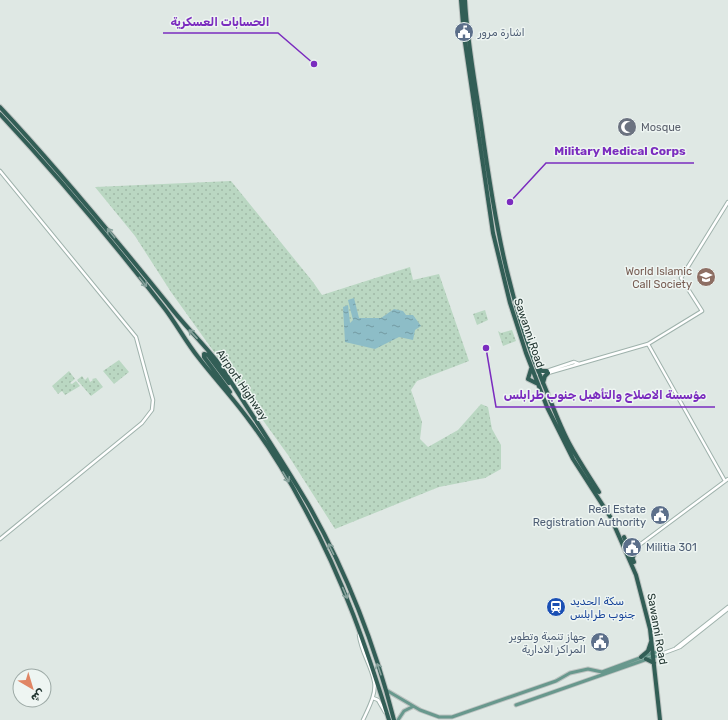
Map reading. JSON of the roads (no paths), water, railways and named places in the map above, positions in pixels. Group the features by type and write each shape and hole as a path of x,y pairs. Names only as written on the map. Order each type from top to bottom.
{"highway":[{"name":"Sawanni Road","path":"461,0 500,246 514,302 537,376 544,386 568,442 606,503 627,544 646,604 655,654 654,663 662,720"},
{"name":"Sawanni Road","path":"465,0 466,33"},
{"name":"Airport Highway","path":"0,107 46,156 108,229 176,314 208,350 227,376 302,493 331,548 361,618 386,690 394,720"},
{"name":"Airport Highway","path":"0,114 42,159 104,232 167,312 209,372 254,427 310,517 360,630 389,718"},
{"path":"253,417 208,355 204,354 204,357 254,427"},
{"path":"538,386 535,382 528,378 533,366 539,370 548,372 544,379 544,386"},
{"name":"Sawanni Road","path":"537,376 538,386 562,438 606,507 634,560 646,604 655,654 662,720"},
{"path":"627,544 638,547 634,554 634,560"},
{"path":"641,657 648,651 651,637"},
{"path":"646,659 654,663"}],"main road":[{"path":"386,690 412,707 434,716 452,717 556,681 570,673 589,669 600,672 646,659 655,654"},
{"path":"516,705 616,668 641,657 655,654"},
{"path":"398,720 404,711 412,707"}],"street":[{"path":"0,171 136,337 153,400 152,410 142,423 0,539"},
{"path":"537,376 648,344 702,311 682,282 681,278 728,202"},
{"path":"629,552 638,547 727,480 648,344"},
{"path":"655,654 664,653 676,648 699,632 728,608"},
{"path":"360,630 362,650 374,682 372,698 363,720"},
{"path":"372,698 378,700 389,718"}],"water":[{"path":"354,298 359,318 381,318 394,309 403,311 406,315 413,315 421,326 415,330 413,340 399,337 375,349 345,342 343,307 348,305 350,323 353,320 348,300"}],"place":[{"name":"اشارة مرور","path":"464,32"},
{"name":"الحسابات العسكرية","path":"314,64"},
{"name":"Mosque","path":"627,127"},
{"name":"Military Medical Corps","path":"510,202"},
{"name":"World Islamic Call Society","path":"706,277"},
{"name":"مؤسسة الاصلاح والتأهيل جنوب طرابلس","path":"486,348"},
{"name":"Real Estate Registration Authority","path":"660,515"},
{"name":"Militia 301","path":"632,547"},
{"name":"سكة الحديد جنوب طرابلس","path":"556,607"},
{"name":"جهاز تنمية وتطوير المراكز الادارية","path":"600,642"}]}
